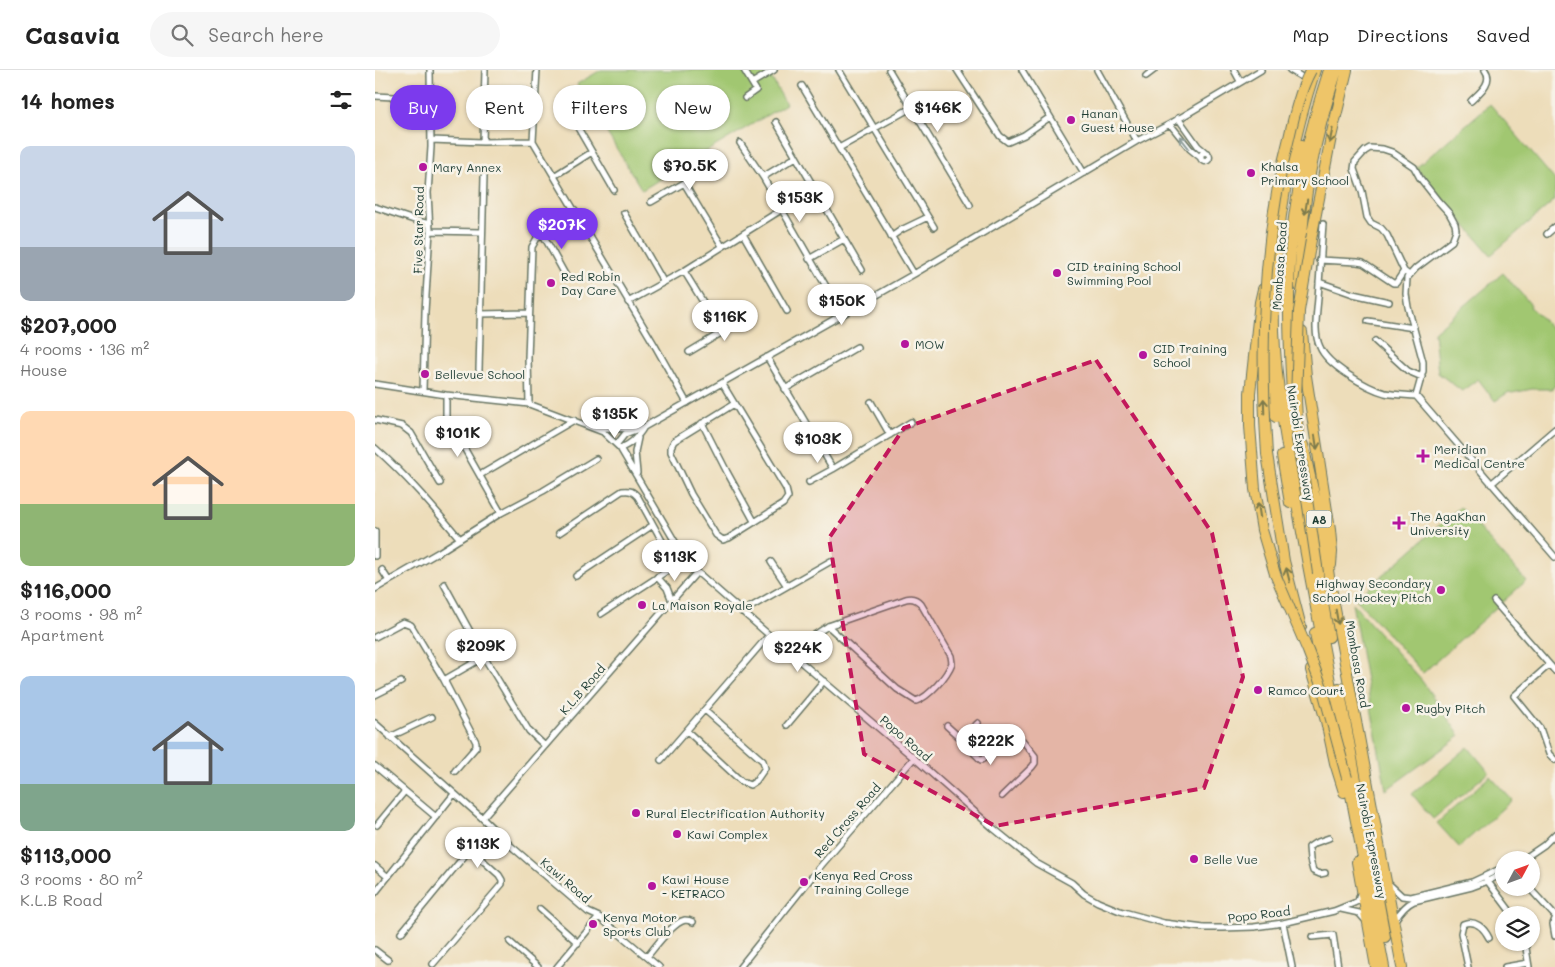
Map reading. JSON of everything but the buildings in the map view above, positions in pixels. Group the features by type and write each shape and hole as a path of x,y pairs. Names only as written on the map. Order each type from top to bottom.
{"highway":[{"path":"1311,70 1296,109 1283,158 1267,261 1262,357 1267,454 1284,561 1343,792"},
{"name":"Nairobi Expressway","path":"1315,70 1303,109 1287,178 1277,254 1274,330 1283,424 1347,778 1384,967"},
{"name":"Nairobi Expressway","path":"1323,70 1299,154 1290,203 1284,271 1283,333 1291,430 1391,967"},
{"name":"Mombasa Road","path":"1329,70 1311,135 1297,202 1291,252 1289,309 1292,394 1323,534 1329,577 1402,967"},
{"path":"1329,577 1332,552 1330,530 1306,376 1300,318 1300,273 1305,216 1317,142 1327,98 1337,70"},
{"path":"1318,573 1298,439 1296,400 1299,311 1333,127 1347,70"},
{"name":"Mombasa Road","path":"1303,74 1289,118 1273,193 1269,365 1285,479 1376,967"},
{"path":"1271,259 1260,302 1251,393 1249,426 1255,489 1262,530 1275,574 1323,690 1347,778"}],"street":[{"name":"Five Star Road","path":"429,85 430,70"},
{"path":"483,142 485,70"},
{"path":"537,70 533,140 687,403"},
{"path":"744,70 756,90 745,98"},
{"path":"752,83 774,70"},
{"path":"839,70 934,227"},
{"path":"889,70 970,205"},
{"path":"957,70 1004,140 1008,142 1016,139 1049,117"},
{"path":"1022,70 1084,173"},
{"path":"1097,70 1137,141"},
{"path":"1146,76 1154,70"},
{"path":"1234,70 1241,81"},
{"path":"619,446 625,434 644,427 914,274 1137,141 1170,124 1261,70"},
{"path":"1290,70 1303,74"},
{"path":"1471,101 1487,82 1488,75 1485,70"},
{"path":"802,86 914,274"},
{"path":"375,96 390,97"},
{"path":"839,148 911,108"},
{"path":"1170,124 1190,149 1201,158 1205,152 1198,146 1178,118"},
{"path":"775,122 862,270"},
{"name":"Five Star Road","path":"423,391 430,231 428,193 431,130"},
{"path":"579,130 614,190"},
{"path":"431,140 483,142 533,140"},
{"path":"740,143 763,177 842,314"},
{"path":"1319,260 1363,263 1393,283 1396,283 1407,273 1452,241 1456,230 1449,213 1420,178 1414,167 1392,152 1370,148 1355,162 1354,169 1362,192 1367,217 1371,223 1381,228 1387,235 1407,273 1406,294 1423,362 1422,377 1416,396"},
{"path":"554,176 592,152"},
{"path":"763,177 795,157"},
{"path":"651,202 719,162"},
{"path":"479,370 481,232 484,176"},
{"path":"684,183 722,246"},
{"path":"799,209 819,198"},
{"path":"375,207 430,224"},
{"path":"529,404 528,358 532,247 541,231 575,210"},
{"path":"628,302 683,271 781,210"},
{"path":"624,212 663,282"},
{"path":"891,237 928,217"},
{"path":"1323,224 1319,260 1317,328 1319,347 1327,358 1355,379 1385,393 1416,396 1555,558"},
{"path":"1547,234 1555,227"},
{"path":"430,231 481,232"},
{"path":"541,231 567,278"},
{"path":"743,234 787,311"},
{"path":"809,259 844,239"},
{"path":"683,271 721,333"},
{"path":"1319,282 1353,294 1389,302"},
{"path":"480,314 529,313"},
{"path":"689,352 751,315"},
{"path":"1368,321 1414,328"},
{"path":"1375,341 1408,372 1422,377"},
{"path":"785,389 857,348"},
{"path":"767,357 833,469"},
{"path":"722,383 787,492 786,500 783,504 723,540 716,535 691,494 671,452 671,446 674,441 734,404"},
{"path":"375,384 446,395 529,404 596,428 608,435 619,446"},
{"path":"446,395 446,416 501,513"},
{"path":"871,402 890,435"},
{"path":"375,420 406,428 411,433 440,483"},
{"path":"480,475 574,420"},
{"path":"809,482 911,422"},
{"path":"702,423 754,521"},
{"path":"619,446 628,445 639,435 644,427"},
{"path":"596,428 635,430"},
{"path":"1491,484 1553,431 1555,438"},
{"path":"637,478 635,452 639,435"},
{"name":"Popo Road","path":"619,446 677,544 697,572 993,828 1036,863 1072,883 1084,894 1098,902 1147,920 1203,928 1254,927 1283,923 1334,911 1358,901 1360,880"},
{"path":"375,448 418,491 460,539"},
{"path":"375,589 501,513 543,491 596,459"},
{"path":"559,533 622,491 629,490 638,496 674,564 657,578 601,614"},
{"path":"576,576 653,525"},
{"path":"375,531 375,556"},
{"path":"743,612 831,561"},
{"path":"771,562 787,586"},
{"path":"382,570 389,581"},
{"name":"K.L.B Road","path":"482,818 697,572"},
{"path":"657,578 667,588 672,601"},
{"path":"444,584 484,657 529,730 545,746"},
{"path":"791,653 828,626 903,600 914,599 919,602 927,615 951,656 952,663 932,691 916,701 897,689 828,626"},
{"path":"1495,601 1555,671"},
{"path":"375,637 403,622 411,625 444,680 477,742 477,746 455,771"},
{"path":"661,760 769,635"},
{"path":"444,680 484,657"},
{"path":"1549,665 1514,696 1540,728 1549,754 1555,760"},
{"path":"375,695 401,682"},
{"path":"787,725 824,682"},
{"path":"687,731 742,782 750,785 756,781 765,768 763,761 705,710"},
{"path":"390,737 432,717"},
{"name":"Kawi Road","path":"375,723 588,912 599,917 659,967"},
{"path":"962,738 978,723"},
{"path":"947,726 962,738 981,760 1015,739 1023,741 1033,752 1035,763 1002,796"},
{"name":"Red Cross Road","path":"741,967 819,868 914,758"},
{"path":"375,766 436,817"},
{"path":"377,824 405,791"},
{"path":"375,892 454,794"},
{"path":"401,933 489,826"},
{"path":"1325,873 1320,874 1313,871 1309,847 1315,842 1329,838"},
{"path":"1536,851 1554,839"},
{"path":"433,964 502,884 499,875 470,849"},
{"path":"375,866 388,876"},
{"path":"1486,879 1495,873"},
{"path":"1385,880 1402,896 1411,897 1430,894 1495,876"},
{"path":"1486,879 1506,906"},
{"path":"1393,923 1409,903 1430,894"},
{"path":"1537,896 1555,917 1553,924 1555,936"},
{"path":"1340,908 1359,913 1369,926"},
{"path":"540,909 578,943"},
{"path":"557,967 599,917"},
{"path":"647,957 663,936 672,928 685,920 693,922"},
{"path":"1468,967 1462,939 1461,928 1463,924 1466,922 1482,927 1489,938"},
{"path":"1283,923 1292,967"},
{"path":"1312,937 1333,935 1338,967"},
{"path":"510,942 539,967"},
{"path":"375,950 388,960"},
{"path":"1505,967 1529,965 1527,951"}],"highlighted area":[{"path":"1096,360 1212,533 1243,677 1204,788 995,826 864,754 829,538 904,428"}],"green space":[{"path":"601,70 767,70 786,104 642,190 605,130 646,130 646,85 577,84"},
{"path":"1490,104 1555,180 1555,200 1491,255 1416,168"},
{"path":"1503,273 1531,305 1530,307 1555,334 1555,386 1551,389 1509,392 1495,401 1478,379 1462,391 1438,373 1434,332"},
{"name":"Highway Secondary School Hockey Pitch","path":"1460,507 1526,581 1423,673 1356,599"},
{"name":"Rugby Pitch","path":"1352,603 1422,681 1460,736 1386,790"},
{"path":"1468,747 1489,772 1433,819 1412,794"},
{"path":"1490,776 1512,800 1459,847 1437,823"}],"place":[{"name":"Hanan Guest House","path":"1071,120"},
{"name":"Mary Annex","path":"423,167"},
{"name":"Khalsa Primary School","path":"1251,173"},
{"name":"CID training School Swimming Pool","path":"1057,273"},
{"name":"Red Robin Day Care","path":"551,283"},
{"name":"MOW","path":"905,344"},
{"name":"CID Training School","path":"1143,355"},
{"name":"Bellevue School","path":"425,374"},
{"name":"Meridian Medical Centre","path":"1423,456"},
{"name":"The AgaKhan University","path":"1399,523"},
{"name":"Highway Secondary School Hockey Pitch","path":"1441,590"},
{"name":"La Maison Royale","path":"642,605"},
{"name":"Ramco Court","path":"1258,690"},
{"name":"Rugby Pitch","path":"1406,708"},
{"name":"Rural Electrification Authority","path":"636,813"},
{"name":"Kawi Complex","path":"677,834"},
{"name":"Belle Vue","path":"1194,859"},
{"name":"Kenya Red Cross Training College","path":"804,882"},
{"name":"Kawi House - KETRACO","path":"652,886"},
{"name":"Kenya Motor Sports Club","path":"593,924"}]}
